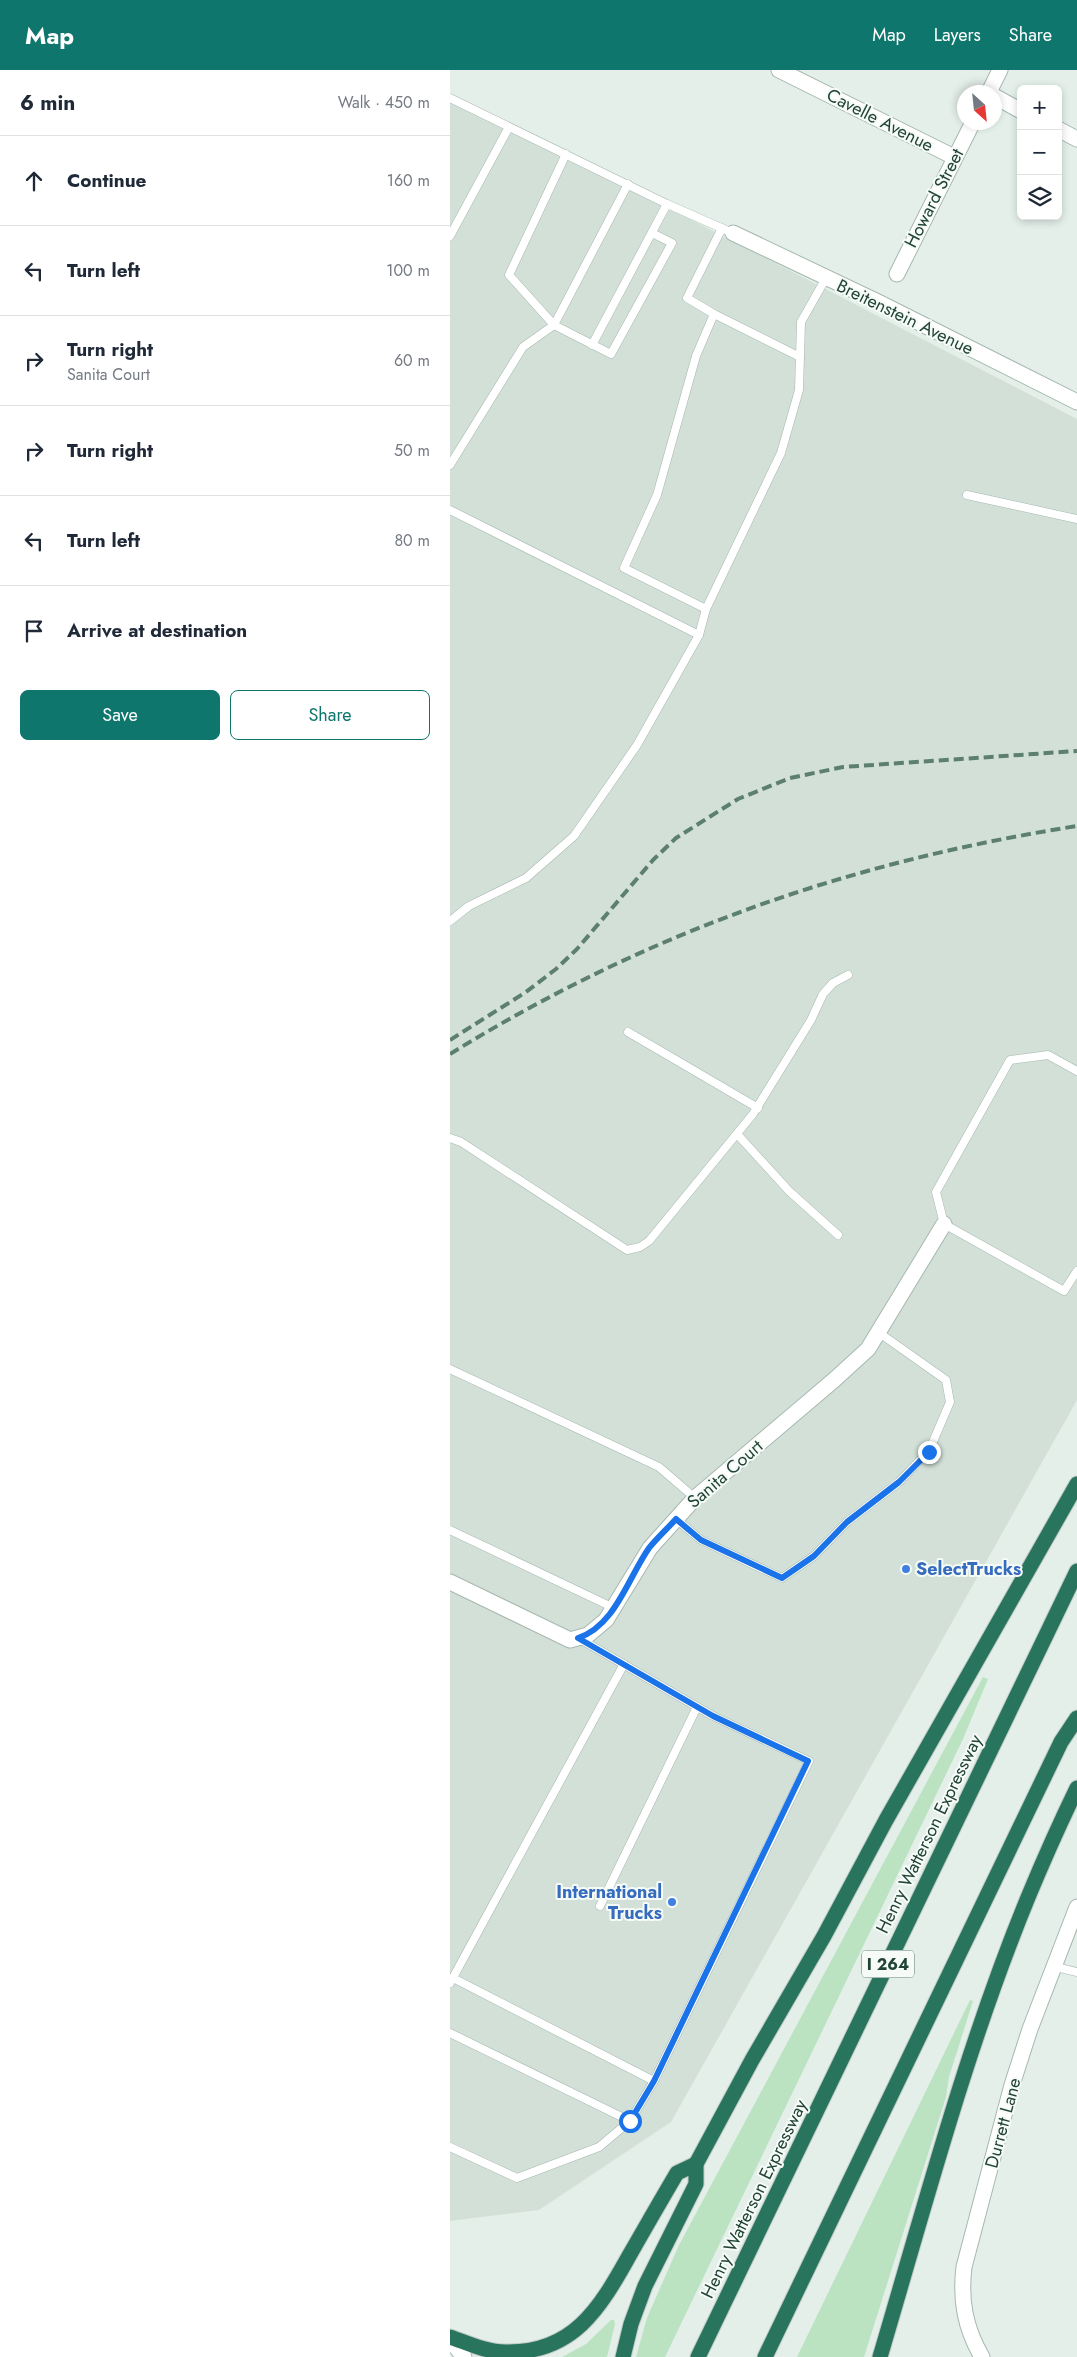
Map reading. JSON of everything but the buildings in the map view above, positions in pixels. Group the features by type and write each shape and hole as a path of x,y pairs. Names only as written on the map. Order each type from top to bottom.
{"highway":[{"path":"623,2357 631,2324 645,2286 696,2184 696,2164 752,2060 824,1936 886,1820 1077,1484"},
{"name":"Henry Watterson Expressway","path":"698,2357 1077,1570"},
{"path":"765,2357 1061,1742 1077,1718"},
{"path":"880,2357 948,2129 996,1982 1028,1896 1077,1788"},
{"path":"450,2336 483,2349 522,2352 551,2344 578,2329 599,2307 677,2173 696,2164"}],"street":[{"name":"Cavelle Avenue","path":"779,70 954,157"},
{"path":"992,85 1000,70"},
{"path":"1002,100 1017,109"},
{"name":"Howard Street","path":"897,274 969,130"},
{"path":"1060,130 1077,138"},
{"name":"Breitenstein Avenue","path":"727,230 1077,402"},
{"name":"Sanita Court","path":"578,1638 588,1635 606,1620 650,1548 695,1498 868,1349 944,1224"},
{"path":"450,1582 570,1640 578,1638"},
{"name":"Durrett Lane","path":"978,2351 964,2312 962,2287 964,2268 1012,2085 1052,1966 1077,1907"},
{"path":"450,2340 464,2357"}],"lane":[{"path":"450,98 667,204 727,230 687,298 714,314 800,357"},
{"path":"450,236 509,127"},
{"path":"566,154 509,275 554,325 611,354 672,244 652,233"},
{"path":"450,465 523,347 554,325 628,184"},
{"path":"592,345 667,204"},
{"path":"450,921 469,906 526,878 574,836 637,746 699,636 706,609 781,453 799,390 801,322 826,278"},
{"path":"706,609 624,568 657,496 696,356 714,314"},
{"path":"967,495 1077,519"},
{"path":"450,510 699,636"},
{"path":"450,1138 461,1142 627,1250 633,1250 649,1241 758,1108 812,1020 823,994 833,983 848,975"},
{"path":"628,1032 758,1108"},
{"path":"1077,1071 1048,1055 1010,1060 936,1192 944,1224 1064,1291 1077,1270"},
{"path":"737,1134 789,1191 838,1234"},
{"path":"676,1519 701,1540 782,1578 814,1556 847,1522 899,1482 929,1452 950,1402 946,1380 878,1332"},
{"path":"450,1369 659,1467 695,1498"},
{"path":"450,1530 614,1608"},
{"path":"450,2147 518,2178 599,2147 630,2121 654,2081 808,1761 697,1706 578,1638"},
{"path":"624,1664 452,1981 654,2081"},
{"path":"600,1906 697,1706"},
{"path":"1052,1966 1077,1972"},
{"path":"450,2033 630,2121"}],"shaded area":[{"path":"450,95 1077,419 1077,1400 671,2122 539,2210 450,2221"}],"green space":[{"path":"983,1677 988,1679 963,1739 665,2357 636,2357 647,2318 679,2245"},
{"path":"970,2000 973,2001 949,2077 946,2097 864,2357 797,2357"},
{"path":"611,2320 614,2320 615,2324 607,2357 562,2357 586,2344"}],"railway":[{"path":"450,1040 526,992 556,969 577,949 653,860 676,838 738,799 790,778 843,767 1077,751"},
{"path":"450,1054 524,1011 599,972 675,938 752,908 830,882 910,860 992,841 1077,826"}],"place":[{"name":"SelectTrucks","path":"906,1569"},
{"name":"International Trucks","path":"672,1902"}],"route":[{"path":"630,2121 654,2081 808,1761 713,1716 578,1638 588,1635 606,1620 650,1548 676,1519 701,1540 782,1578 814,1556 847,1522 899,1482 929,1452"}]}
